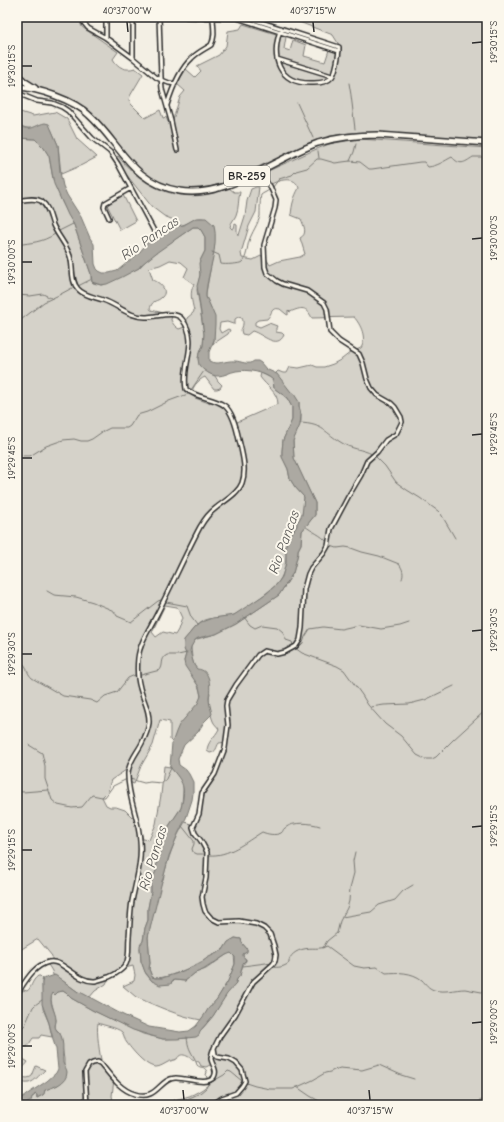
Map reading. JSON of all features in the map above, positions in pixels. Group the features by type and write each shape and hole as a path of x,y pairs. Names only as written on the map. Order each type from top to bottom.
{"highway":[{"name":"BR-259","path":"17,74 24,81 38,90 62,99 84,110 100,126 125,158 143,176 159,185 179,191 195,192 215,189 242,179 314,145 342,137 378,135 487,143"},
{"name":"BR-259","path":"17,87 38,90"}],"street":[{"path":"82,17 88,28 106,38 161,80 175,84"},
{"path":"106,17 106,38"},
{"path":"133,17 134,58"},
{"path":"159,17 162,89 177,150"},
{"path":"187,17 237,18 281,30"},
{"path":"167,105 175,84 192,58 211,45 214,35 213,17"},
{"path":"246,17 339,51 336,67 332,76 329,79 317,83 307,84 287,76 282,71 277,59 276,44 281,30"},
{"path":"277,59 332,76"},
{"path":"17,93 38,101 52,103 62,107 68,111 87,133 110,152 118,164 154,232"},
{"path":"87,1105 85,1072 89,1065 93,1063 98,1062 101,1064 114,1080 125,1090 137,1095 152,1094 170,1079 181,1078 198,1081 211,1079 215,1073 211,1059 214,1048 220,1036 235,1015 250,986 256,978 275,961 276,955 271,937 267,931 260,926 239,921 215,921 208,915 203,904 202,896 207,870 207,852 193,827 199,814 202,793 215,774 225,748 228,724 226,703 236,685 258,655 267,651 277,654 286,652 296,646 300,640 304,589 308,574 328,546 331,529 361,475 367,461 375,454 386,440 396,434 402,422 401,417 395,407 388,401 376,395 371,388 359,354 339,341 330,332 327,309 324,303 307,291 283,284 267,273 265,267 264,245 276,208 275,196 268,183 265,181 257,179 242,179"},
{"path":"110,218 104,207 105,203 131,188"},
{"path":"17,201 34,199 45,205 53,226 71,259 77,289 104,300 127,313 138,317 147,318 167,314 181,317 189,331 190,339 190,348 185,376 186,389 194,394 221,403 227,408 237,430 244,465 244,476 238,489 205,518 140,649 138,672 140,689 145,701 149,718 142,744 131,762 128,772 130,794 139,834 140,850 139,868 130,917 128,955 126,963 122,970 116,974 95,981 86,980 60,964 47,962 41,965 32,974 17,994"},
{"path":"212,1105 222,1098 236,1093 244,1081 242,1070 239,1065 230,1060 217,1057 214,1048"}],"shaded area":[{"path":"17,17 78,17 82,27 118,52 113,59 117,65 125,69 135,68 143,74 130,96 129,100 131,104 145,118 160,110 163,118 166,117 168,122 172,123 180,97 185,91 177,84 186,69 195,77 201,71 197,66 219,55 226,46 228,31 240,29 243,24 286,37 284,49 290,51 293,40 306,45 304,56 325,62 329,50 341,52 341,48 333,35 286,17 487,17 487,140 349,133 331,136 309,143 226,182 197,190 178,189 158,183 140,171 98,122 67,99 25,81 17,73"},
{"path":"17,111 33,116 55,112 67,119 77,139 97,157 61,174 58,145 51,129 26,128 17,124"},
{"path":"45,123 49,124 58,145 60,172 63,186 81,217 94,244 95,264 99,271 109,273 117,271 139,253 147,243 157,236 176,226 184,225 196,218 206,218 214,225 215,242 206,293 206,297 215,317 214,340 209,352 209,361 215,363 237,361 247,363 258,361 266,369 277,374 294,394 299,402 301,415 300,425 293,441 294,458 315,503 315,515 302,531 301,544 298,550 293,573 279,595 236,624 216,634 198,638 195,640 190,651 194,665 197,669 202,670 208,676 210,685 209,700 212,714 204,722 198,732 184,745 178,759 179,765 186,770 193,782 193,793 186,818 169,856 148,937 149,969 152,977 155,978 162,978 178,973 201,963 207,958 223,950 228,942 235,938 241,939 242,943 247,949 247,952 243,954 246,960 243,963 240,976 213,1016 200,1031 199,1035 196,1037 177,1039 163,1039 133,1030 92,1010 71,998 63,991 58,992 55,995 53,993 51,996 51,1003 56,1017 55,1028 61,1035 62,1039 63,1063 67,1071 66,1076 65,1079 59,1084 45,1090 44,1094 37,1098 37,1095 35,1094 31,1101 24,1105 17,1105 17,1101 47,1081 56,1073 58,1069 56,1049 42,1004 43,979 55,975 78,992 149,1027 180,1032 189,1031 196,1026 217,999 228,981 235,964 235,957 231,953 203,970 195,973 185,981 174,980 171,984 160,985 152,981 145,972 141,961 140,945 143,941 148,920 151,882 156,871 162,840 167,829 181,808 183,801 183,786 170,767 172,743 179,725 198,703 201,696 199,687 185,666 184,661 186,654 184,649 184,640 200,623 213,618 234,615 267,593 277,584 282,577 286,563 287,539 297,526 297,523 302,515 304,497 290,479 288,469 282,457 283,440 292,420 292,407 287,398 274,388 273,380 261,373 246,370 215,376 207,372 199,365 198,359 199,353 203,346 204,334 197,286 200,275 199,263 205,251 205,237 201,230 198,227 193,227 156,253 139,268 122,277 107,284 101,285 92,282 91,274 74,225 54,184 49,156 44,148 35,139 17,138 17,124 23,128 33,128"},
{"path":"17,138 35,139 44,148 49,156 53,179 62,202 74,225 93,283 101,285 139,268 157,252 193,227 198,227 201,230 205,237 205,251 200,261 200,275 197,290 204,334 203,346 199,353 198,359 207,372 215,376 222,385 220,388 214,389 205,377 196,384 192,395 195,398 209,403 213,400 226,407 237,422 278,404 274,393 260,377 261,373 273,380 274,388 287,398 292,407 292,420 283,440 282,456 288,469 290,479 304,497 304,508 297,526 286,543 286,562 281,578 276,585 241,611 231,616 208,619 201,622 184,640 186,654 184,661 198,686 201,696 200,701 172,742 170,740 170,722 160,720 153,745 141,766 134,784 129,782 129,768 111,780 108,791 102,797 106,805 125,810 138,823 143,839 149,840 156,824 164,766 170,767 183,784 181,808 167,829 162,840 156,871 151,884 148,920 140,948 141,961 146,974 152,981 168,984 174,980 185,981 195,973 206,969 231,953 234,955 235,964 228,981 217,999 201,1020 168,1010 136,997 123,986 134,981 135,975 133,966 113,974 106,984 95,991 89,998 53,975 47,963 52,960 52,956 38,939 20,950 17,956","holes":["170,260 181,262 188,268 184,277 194,284 191,294 194,311 187,318 187,326 179,329 171,320 172,315 151,310 150,308 154,302 162,297 164,294 164,289 160,284 153,280 149,268","165,605 177,607 182,618 175,635 163,632 156,637 152,632"]},
{"path":"360,139 487,148 487,1105 169,1105 174,1100 198,1092 210,1083 215,1075 212,1064 206,1067 201,1066 199,1062 187,1056 181,1055 177,1059 160,1066 152,1066 140,1058 126,1042 124,1035 120,1030 98,1023 99,1050 102,1064 114,1079 112,1096 114,1105 24,1105 36,1094 37,1098 43,1095 45,1090 58,1085 64,1079 64,1059 60,1033 55,1028 56,1020 51,1000 51,995 53,993 63,991 71,998 92,1010 143,1034 163,1039 188,1038 203,1028 240,976 246,961 243,954 247,951 247,949 242,943 241,939 235,938 216,954 198,964 176,973 158,978 152,977 149,969 148,937 157,895 169,857 185,822 191,824 194,830 200,816 204,795 216,776 227,742 219,743 215,750 210,753 207,751 210,742 219,729 214,723 210,711 210,693 194,665 191,647 193,642 197,639 216,634 236,624 279,595 293,573 298,550 301,544 302,531 315,515 315,503 294,459 293,441 301,421 299,402 275,374 278,371 287,373 290,367 299,368 312,365 324,367 333,364 351,352 361,348 363,344 361,328 354,317 312,318 308,311 303,309 290,312 288,310 288,315 280,309 275,309 267,319 258,320 255,322 255,325 260,327 269,323 277,326 276,332 284,335 278,341 270,340 252,331 247,335 242,334 241,330 243,321 242,318 238,317 235,319 235,324 227,322 220,323 219,329 221,333 228,329 230,330 228,334 213,344 214,340 211,308 206,297 206,293 214,248 214,227 205,219 201,218 179,226 176,221 164,216 152,207 114,159 118,156 141,179 154,187 168,192 197,196 229,188 234,192 240,192 237,212 230,227 232,229 234,228 235,224 237,225 238,235 245,216 247,201 251,189 259,187 256,212 249,226 241,253 242,258 253,260 265,254 270,265 279,261 300,257 305,254 300,238 305,232 303,224 301,219 291,215 292,207 299,188 294,181 290,180 282,180 269,185 261,179 255,177 329,144"},
{"path":"123,195 136,221 120,230 107,205"},
{"path":"38,976 43,979 43,1009 49,1023 52,1037 41,1035 39,1038 33,1038 27,1047 17,1041 17,978 23,982 20,989 27,991"},
{"path":"17,1055 28,1062 21,1070 20,1076 26,1078 32,1076 36,1066 45,1070 32,1082 22,1082 17,1079"}],"waterway":[{"path":"349,83 355,129"},
{"path":"297,103 313,138"},
{"path":"350,161 356,144"},
{"path":"318,151 319,158"},
{"path":"273,187 279,179 292,175 296,171 307,168 317,159 335,163 350,161 360,162 369,169 372,169 420,162 424,162 428,167 452,157 460,163 473,157 487,157"},
{"path":"212,252 219,255 221,264 239,263 244,260 248,243 260,216 261,195 269,190"},
{"path":"59,231 73,224"},
{"path":"17,245 41,241 55,234"},
{"path":"78,286 90,280"},
{"path":"17,323 44,302 72,288"},
{"path":"17,295 30,296 43,294 51,298"},
{"path":"191,390 204,371"},
{"path":"17,453 23,456 30,456 46,446 63,440 74,439 87,441 110,428 127,428 137,415 188,394"},
{"path":"300,423 319,427 345,445 372,454"},
{"path":"375,456 385,466 396,482 441,514 455,538"},
{"name":"Rio Pancas","path":"305,526 327,542"},
{"path":"331,546 337,548 351,548 379,556 399,564 403,572 402,579"},
{"path":"47,591 54,595 76,597 93,602 114,611 117,616 131,622 161,600"},
{"path":"166,602 187,606 191,617 197,625"},
{"path":"244,617 250,625 255,628 262,625 277,627 283,632 286,640 292,642 293,645"},
{"path":"297,649 303,643 310,629 323,627 341,629 359,625 381,629 409,623"},
{"path":"295,648 302,653 344,670 368,705 385,724 401,736 417,755 425,759 432,759 436,757 487,709"},
{"path":"141,675 160,670 163,660 167,655 187,653"},
{"path":"17,659 24,664 32,678 63,696 90,700 97,703 105,696 117,692 128,678 135,675"},
{"path":"371,707 409,704 425,700 454,686"},
{"path":"29,745 42,753 45,766 45,779 52,800 58,805 72,808 82,807 92,795 105,797 113,786 125,780"},
{"path":"130,779 144,783 162,783 165,781 171,768"},
{"path":"17,791 48,790"},
{"path":"209,855 223,854 230,851 262,832 279,834 288,826 293,824 307,823 320,826"},
{"path":"182,826 194,841 192,849 193,852 203,854"},
{"path":"323,948 327,941 337,933 340,921 347,908 354,873 353,861 355,852"},
{"path":"342,917 371,912 379,905 395,900 403,891 413,885"},
{"path":"273,967 281,967 289,963 291,956 301,950 327,946 354,966 364,968 377,967 386,973 414,975 434,990 446,991 465,989 487,993"},
{"path":"243,966 266,963 270,964"},
{"path":"17,1030 21,1029 25,1025 33,1007 42,1000"},
{"path":"187,1037 197,1065 206,1070 207,1078"},
{"path":"246,1083 270,1089 293,1089 325,1073 340,1068 362,1070 379,1065 414,1079"},
{"path":"175,1105 180,1101 200,1093 208,1084 228,1071 242,1081"},
{"path":"297,1087 323,1103 336,1101 355,1105"},
{"path":"459,1105 475,1103 487,1098"}]}
